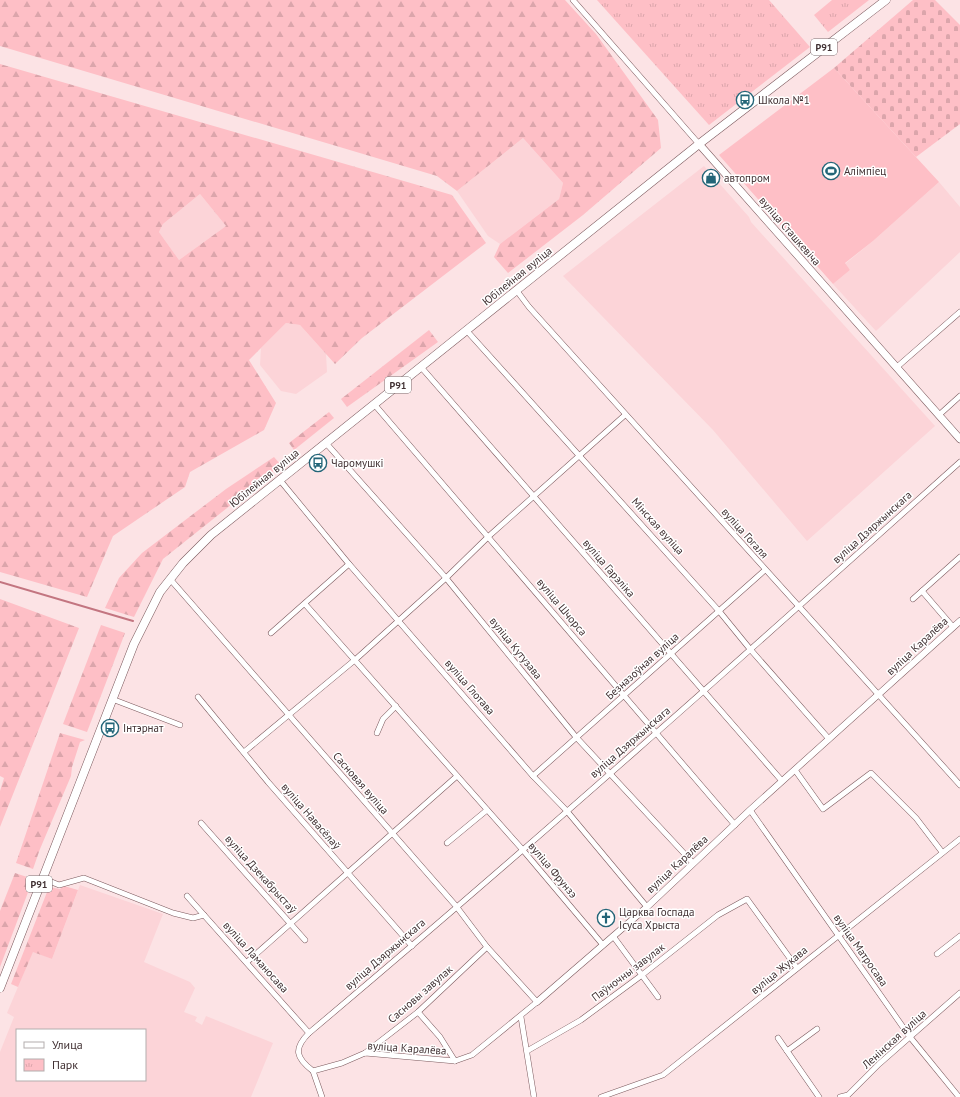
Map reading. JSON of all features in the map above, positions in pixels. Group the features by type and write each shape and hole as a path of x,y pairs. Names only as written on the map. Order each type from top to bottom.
{"main road":[{"name":"Юбілейная вуліца","path":"170,578 211,535 279,479 467,331 699,144 886,0"},
{"name":"вуліца Сташкевіча","path":"699,144 960,439"},
{"name":"Р91","path":"0,988 138,634 160,592 170,578"}],"street":[{"name":"вуліца Сташкевіча","path":"572,0 699,144"},
{"name":"вуліца Гогаля","path":"517,291 625,415 960,785"},
{"path":"897,367 960,312"},
{"name":"Мінская вуліца","path":"467,331 580,454 719,611 828,739"},
{"name":"вуліца Гарэліка","path":"421,367 703,693 782,781"},
{"path":"939,415 960,396"},
{"name":"вуліца Шчорса","path":"374,404 489,536 735,825"},
{"path":"244,752 356,659 398,619 446,578 489,536 625,415"},
{"name":"вуліца Кутузава","path":"326,442 446,578 576,737 693,863"},
{"name":"вуліца Дзяржынскага","path":"309,1033 412,946 566,810 703,693 750,649 960,462"},
{"name":"вуліца Глотава","path":"279,479 349,564 533,776 566,810 647,906"},
{"path":"913,599 960,556"},
{"path":"271,633 349,564"},
{"name":"Безназоўная вуліца","path":"533,776 765,570"},
{"name":"Сасновая вуліца","path":"170,578 456,906 487,947 537,1002"},
{"path":"922,591 953,627"},
{"name":"вуліца Фрунзэ","path":"305,604 356,659 522,849 603,945"},
{"name":"вуліца Каралёва","path":"314,1071 342,1063 365,1054 455,1061 472,1055 521,1017 647,906 750,810 960,621"},
{"name":"вуліца Навасёлаў","path":"198,698 347,873 412,946"},
{"path":"112,699 180,725"},
{"path":"377,733 383,718 396,706"},
{"path":"795,770 823,809 871,773 916,818 942,852"},
{"path":"247,962 290,922 457,776"},
{"path":"447,843 487,810"},
{"name":"вуліца Матросава","path":"750,810 910,1037 959,1097"},
{"name":"вуліца Дзекабрыстаў","path":"201,823 305,940"},
{"name":"вуліца Жукава","path":"601,1097 663,1075 960,839"},
{"path":"42,878 58,885 84,878 173,913 192,918 204,915"},
{"name":"вуліца Ламаносава","path":"187,896 309,1033"},
{"name":"Паўночны завулак","path":"527,1051 581,1020 642,975 718,915 747,899 797,968"},
{"path":"613,936 658,997"},
{"path":"937,954 960,936"},
{"name":"Сасновы завулак","path":"365,1054 418,1012 487,947"},
{"name":"Ленінская вуліца","path":"840,1097 848,1095 960,993"},
{"path":"418,1012 440,1037 455,1061"},
{"path":"521,1017 534,1097"},
{"path":"787,1051 817,1029"},
{"path":"309,1033 300,1042 298,1055 302,1063 314,1071 322,1097"},
{"path":"778,1038 819,1097"}],"shaded area":[{"path":"523,138 563,183 559,199 500,244 488,236 457,191"},
{"path":"704,166 749,217 751,222 935,426 807,541 713,430 563,276"},
{"path":"939,182 960,207 960,252 876,331 833,284 850,270 845,264"},
{"path":"200,194 226,226 179,260 159,232 163,224"},
{"path":"286,323 300,325 326,354 327,372 296,394 281,391 260,365 261,348"},
{"path":"80,885 163,914 144,962 190,982 195,988 184,1012 197,1017 195,1021 202,1025 206,1016 273,1043 251,1097 0,1097 0,1052 14,1017 7,1013 33,951 52,959"}],"green space":[{"path":"0,0 565,0 596,34 658,120 661,148 583,215 508,273 494,257 500,244 559,199 563,183 523,138 457,191 437,176 0,46"},
{"path":"597,0 769,0 810,47 709,125"},
{"path":"832,0 869,0 828,32 814,15"},
{"path":"913,0 935,0 960,25 960,124 916,157 834,68"},
{"path":"0,64 452,195 486,243 362,338 335,364 300,325 286,323 249,360 276,403 264,430 190,472 185,487 113,536 87,597 0,572","holes":["200,194 226,226 179,260 159,232 163,224"]},
{"name":"Алімпіец","path":"834,68 939,182 873,241 845,263 850,270 833,284 719,155"},
{"path":"429,330 438,342 347,407 341,399"},
{"path":"329,412 334,418 294,450 289,443"},
{"path":"274,457 281,465 163,559 134,617 105,608 119,578 142,553 226,489"},
{"path":"0,599 79,628 0,827 0,791 4,778 0,776"},
{"path":"101,625 125,633 87,732 63,724"},
{"path":"60,733 85,740 80,742 72,767 71,776 33,869 16,863"},
{"path":"15,873 33,879 0,967 0,911"},
{"path":"64,886 78,890 52,959 33,952 18,987 11,984 49,887 60,889"}],"waterway":[{"path":"0,582 133,621"}],"place":[{"name":"Школа №1","path":"745,100"},
{"name":"Алімпіец","path":"831,171"},
{"name":"автопром","path":"711,178"},
{"name":"Чаромушкі","path":"318,463"},
{"name":"Інтэрнат","path":"110,728"},
{"name":"Царква Госпада Ісуса Хрыста","path":"606,918"}]}
